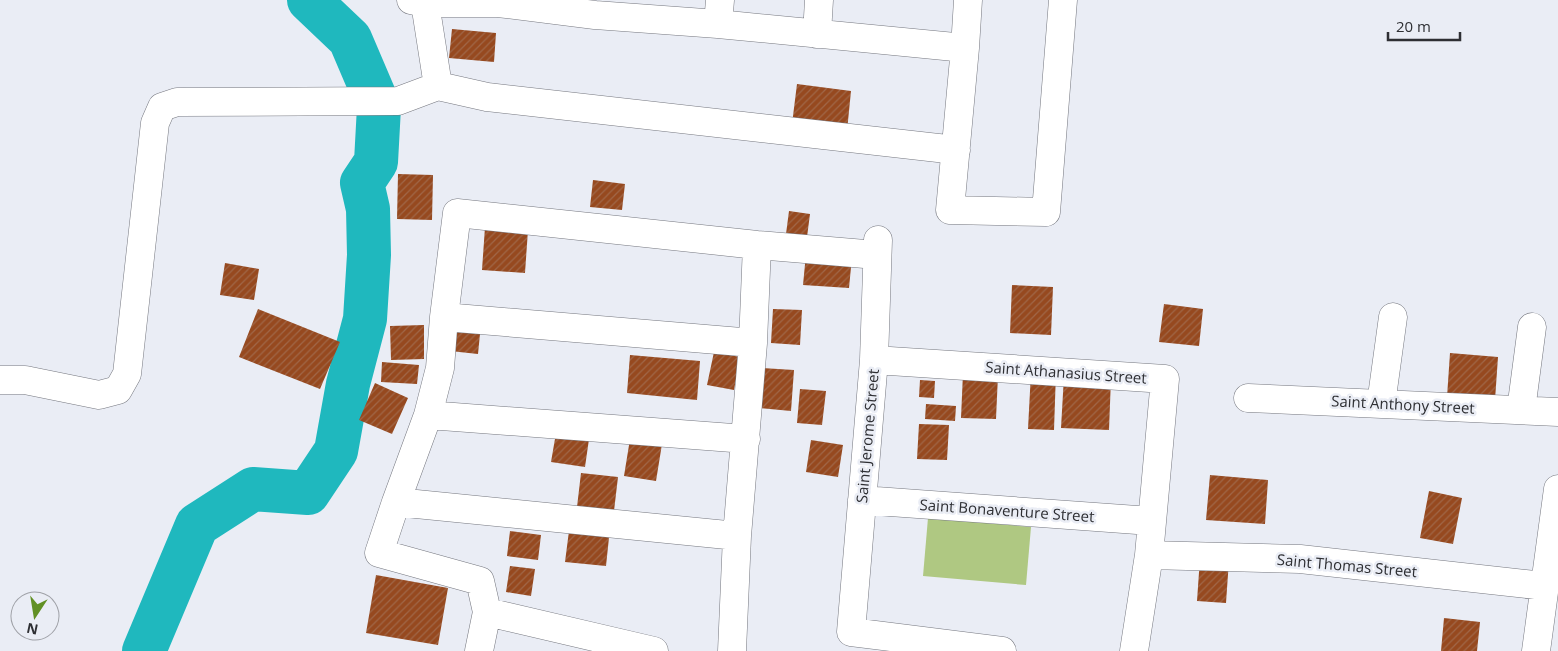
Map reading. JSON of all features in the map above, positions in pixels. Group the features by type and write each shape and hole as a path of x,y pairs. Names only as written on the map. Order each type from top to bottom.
{"street":[{"path":"817,34 819,0"},
{"path":"968,0 950,210 1046,212 1063,0"},
{"path":"438,86 418,1 498,2 719,12 817,34 965,48"},
{"path":"0,380 25,380 99,395 118,390 127,374 155,123 162,107 176,102 398,101 438,86 486,97 956,150"},
{"path":"479,651 487,612 480,581 380,553 396,502 428,414 440,368 456,214 757,244 753,343 737,536 732,651"},
{"name":"Saint Jerome Street","path":"757,244 878,247 874,360 851,632 1002,651"},
{"path":"444,317 753,343"},
{"path":"1381,404 1393,317"},
{"path":"1521,410 1532,327"},
{"name":"Saint Athanasius Street","path":"874,360 1165,379 1149,555 1134,651"},
{"name":"Saint Anthony Street","path":"1248,398 1558,412"},
{"path":"428,414 746,439"},
{"path":"1536,651 1558,489"},
{"name":"Saint Bonaventure Street","path":"862,500 1151,521"},
{"path":"396,502 737,536"},
{"name":"Saint Thomas Street","path":"1149,555 1300,559 1544,586"},
{"path":"487,612 654,651"}],"green space":[{"path":"928,518 1031,527 1026,585 923,576"}],"building":[{"path":"452,29 496,33 494,62 449,58"},
{"path":"797,84 851,91 847,131 792,124"},
{"path":"398,174 433,175 432,220 397,219"},
{"path":"593,180 625,184 622,210 590,207"},
{"path":"789,211 810,214 807,237 786,234"},
{"path":"485,227 528,230 525,273 482,270"},
{"path":"806,254 852,257 849,288 803,285"},
{"path":"225,263 259,269 254,300 220,295"},
{"path":"1012,285 1053,287 1051,335 1010,333"},
{"path":"1164,304 1203,309 1199,346 1159,342"},
{"path":"258,309 340,342 320,389 239,357"},
{"path":"773,309 802,310 800,345 771,343"},
{"path":"454,321 481,324 478,354 450,351"},
{"path":"424,325 424,359 391,360 390,326"},
{"path":"714,352 740,357 734,390 707,385"},
{"path":"1450,353 1498,357 1495,400 1447,397"},
{"path":"630,355 700,361 697,400 627,393"},
{"path":"382,362 419,365 417,384 381,382"},
{"path":"762,368 794,370 791,411 759,408"},
{"path":"1031,372 1056,372 1054,430 1028,429"},
{"path":"963,373 998,375 996,419 961,418"},
{"path":"1064,376 1111,378 1109,430 1061,428"},
{"path":"920,380 935,381 934,398 919,397"},
{"path":"375,383 408,398 392,434 359,420"},
{"path":"800,389 826,391 822,425 797,423"},
{"path":"926,404 956,406 955,421 925,419"},
{"path":"919,424 949,425 947,460 917,459"},
{"path":"556,433 589,439 585,467 551,462"},
{"path":"630,439 662,444 656,481 624,476"},
{"path":"811,440 843,445 838,477 806,472"},
{"path":"581,473 618,477 614,511 577,507"},
{"path":"1210,475 1268,480 1265,524 1206,520"},
{"path":"1429,491 1462,498 1453,544 1420,538"},
{"path":"570,523 610,528 606,566 565,562"},
{"path":"510,531 541,535 538,560 507,556"},
{"path":"1200,558 1229,560 1226,603 1197,601"},
{"path":"510,566 535,569 531,596 506,592"},
{"path":"376,575 448,588 438,645 366,633"},
{"path":"1444,618 1480,622 1477,651 1441,651"}],"waterway":[{"path":"144,651 197,525 253,489 308,493 336,451 348,384 365,319 369,255 368,209 362,183 376,162 379,107 350,39 309,0"}]}
